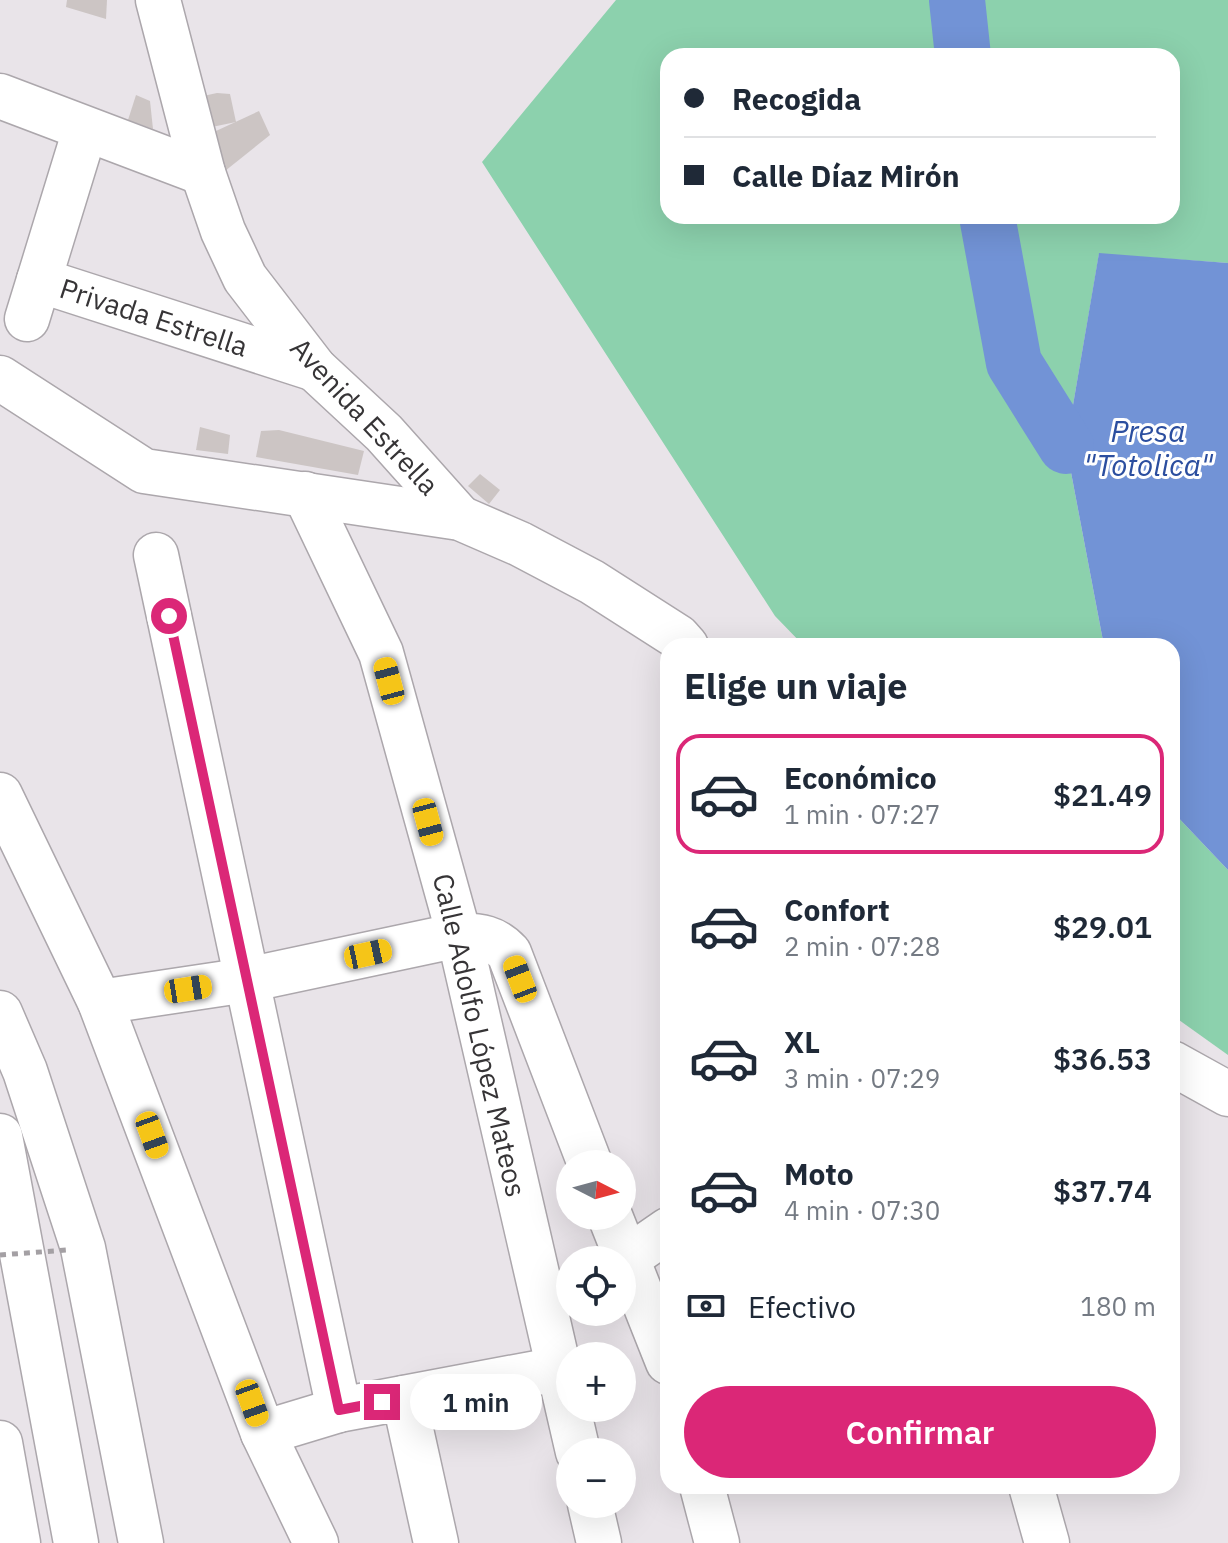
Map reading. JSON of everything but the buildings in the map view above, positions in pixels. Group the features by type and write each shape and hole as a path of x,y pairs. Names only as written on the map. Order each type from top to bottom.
{"main road":[{"name":"Avenida Estrella","path":"158,0 203,173 223,231 245,278 315,369 384,433 460,518"},
{"path":"0,96 203,173"},
{"name":"Privada Estrella","path":"85,130 33,299 315,369"},
{"path":"0,378 144,471 460,518 520,544 592,582 679,638"},
{"name":"Calle Adolfo López Mateos","path":"305,494 381,653 459,935 556,1360"},
{"path":"156,555 339,1410"},
{"path":"3,806 100,1002 263,1433 316,1543"},
{"path":"100,1002 247,980 459,935 481,936 497,941 509,953 585,1150"},
{"path":"0,1013 25,1071 83,1248 141,1543"},
{"path":"1180,1067 1228,1094"},
{"path":"0,1136 76,1543"},
{"path":"636,1252 660,1236"},
{"path":"636,1284 660,1342"},
{"path":"263,1433 339,1410 556,1369"},
{"path":"404,1398 436,1543"},
{"path":"0,1443 18,1543"},
{"path":"704,1494 717,1543"},
{"path":"1033,1494 1047,1543"},
{"path":"593,1518 599,1543"}],"path":[{"path":"0,1255 67,1250"}],"green space":[{"path":"616,0 1228,0 1228,263 1099,254 1066,446 1102,638 796,638 775,616 482,162"},
{"path":"1180,819 1228,870 1228,1055 1180,1021"}],"water":[{"name":"Presa \"Totolica\"","path":"1099,253 1228,263 1228,870 1180,819 1180,638 1102,638 1066,446"}],"waterway":[{"path":"957,0 962,48"},
{"path":"988,224 1014,363 1066,446"}],"route":[{"path":"169,616 339,1410 382,1402"}]}
